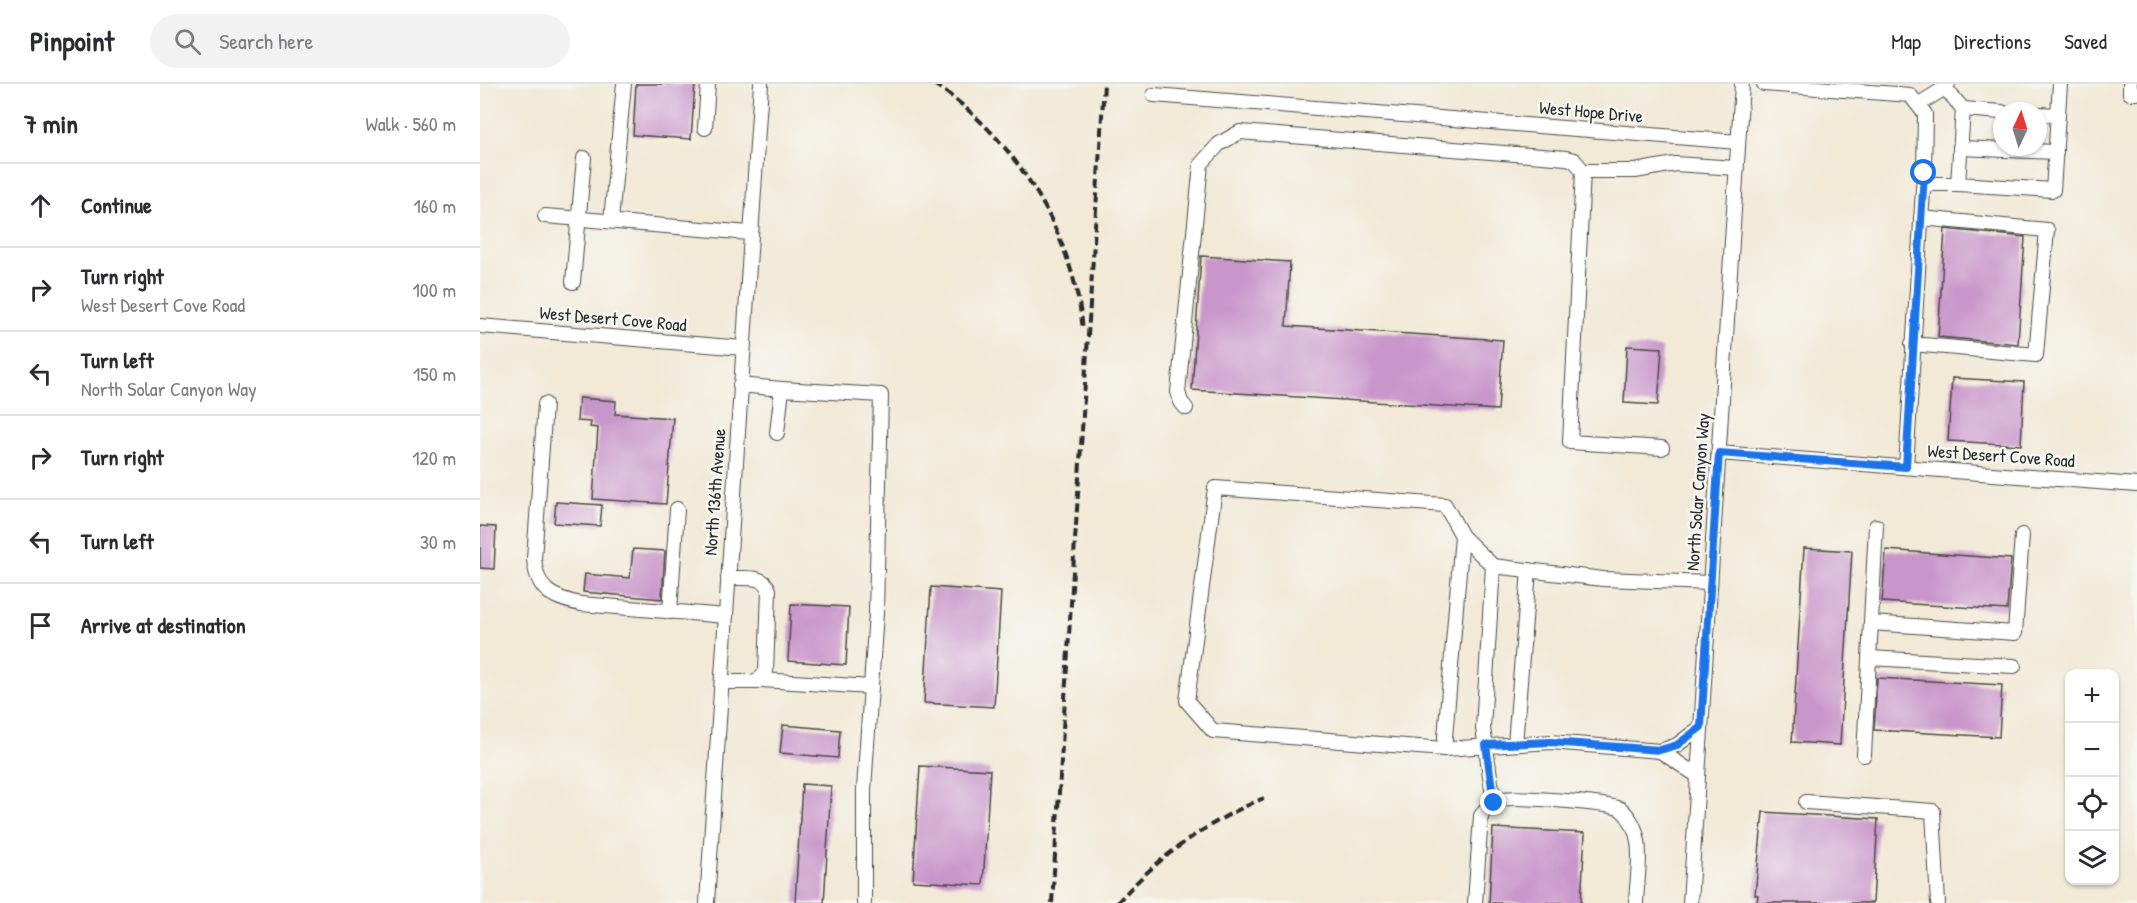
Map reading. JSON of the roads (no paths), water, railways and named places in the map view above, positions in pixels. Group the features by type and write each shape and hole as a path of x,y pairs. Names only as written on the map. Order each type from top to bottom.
{"street":[{"path":"611,220 624,84"},
{"path":"705,128 708,84"},
{"name":"North 136th Avenue","path":"707,903 761,84"},
{"name":"North Solar Canyon Way","path":"1690,903 1742,84"},
{"path":"1764,84 1910,95 1919,104 1924,114 1924,184 1912,344 1906,467"},
{"path":"1924,184 2053,190 2060,84"},
{"path":"2130,84 2130,93 2137,93"},
{"path":"1919,104 1946,86 1963,110 1958,184"},
{"name":"West Hope Drive","path":"1154,95 1738,142"},
{"path":"1963,110 1993,112"},
{"path":"2047,114 2058,115"},
{"path":"1186,408 1180,402 1178,392 1201,164 1219,144 1240,132 1566,158 1574,160 1583,171 1570,442 1662,448"},
{"path":"1960,148 2056,152"},
{"path":"573,282 584,158"},
{"path":"1583,171 1635,171 1676,164 1736,168"},
{"path":"545,216 750,234"},
{"path":"1912,344 2036,355 2047,230 1921,218"},
{"name":"West Desert Cove Road","path":"480,326 743,348"},
{"path":"740,385 881,395 871,687 864,789 864,903"},
{"path":"777,433 782,389"},
{"path":"545,404 534,559 540,584 548,593 572,602 726,616"},
{"name":"West Desert Cove Road","path":"1719,453 2137,485"},
{"path":"1701,727 1677,745 1660,750 1551,742 1444,749 1213,731 1187,701 1215,488 1445,505 1462,536 1493,566 1603,579 1710,583"},
{"path":"670,612 677,509"},
{"path":"1864,755 1876,526"},
{"path":"1871,623 2015,633 2022,535"},
{"path":"1444,749 1462,536"},
{"path":"1493,566 1483,728 1494,803"},
{"path":"1515,744 1529,570"},
{"path":"728,578 763,580 767,584 769,591 766,672 762,680"},
{"path":"1869,658 2014,666"},
{"path":"722,681 758,682 762,680 871,687"},
{"path":"1660,750 1698,776"},
{"path":"1475,903 1481,816 1485,808 1494,803 1517,798 1621,809 1636,828 1640,841 1636,903"},
{"path":"1806,802 1933,811 1938,903"}],"railway":[{"path":"934,84 964,106 990,132 1015,160 1036,191 1067,258 1077,294 1083,330"},
{"path":"1052,903 1104,84"},
{"path":"1117,903 1149,871 1184,842 1223,818 1264,798"}]}
